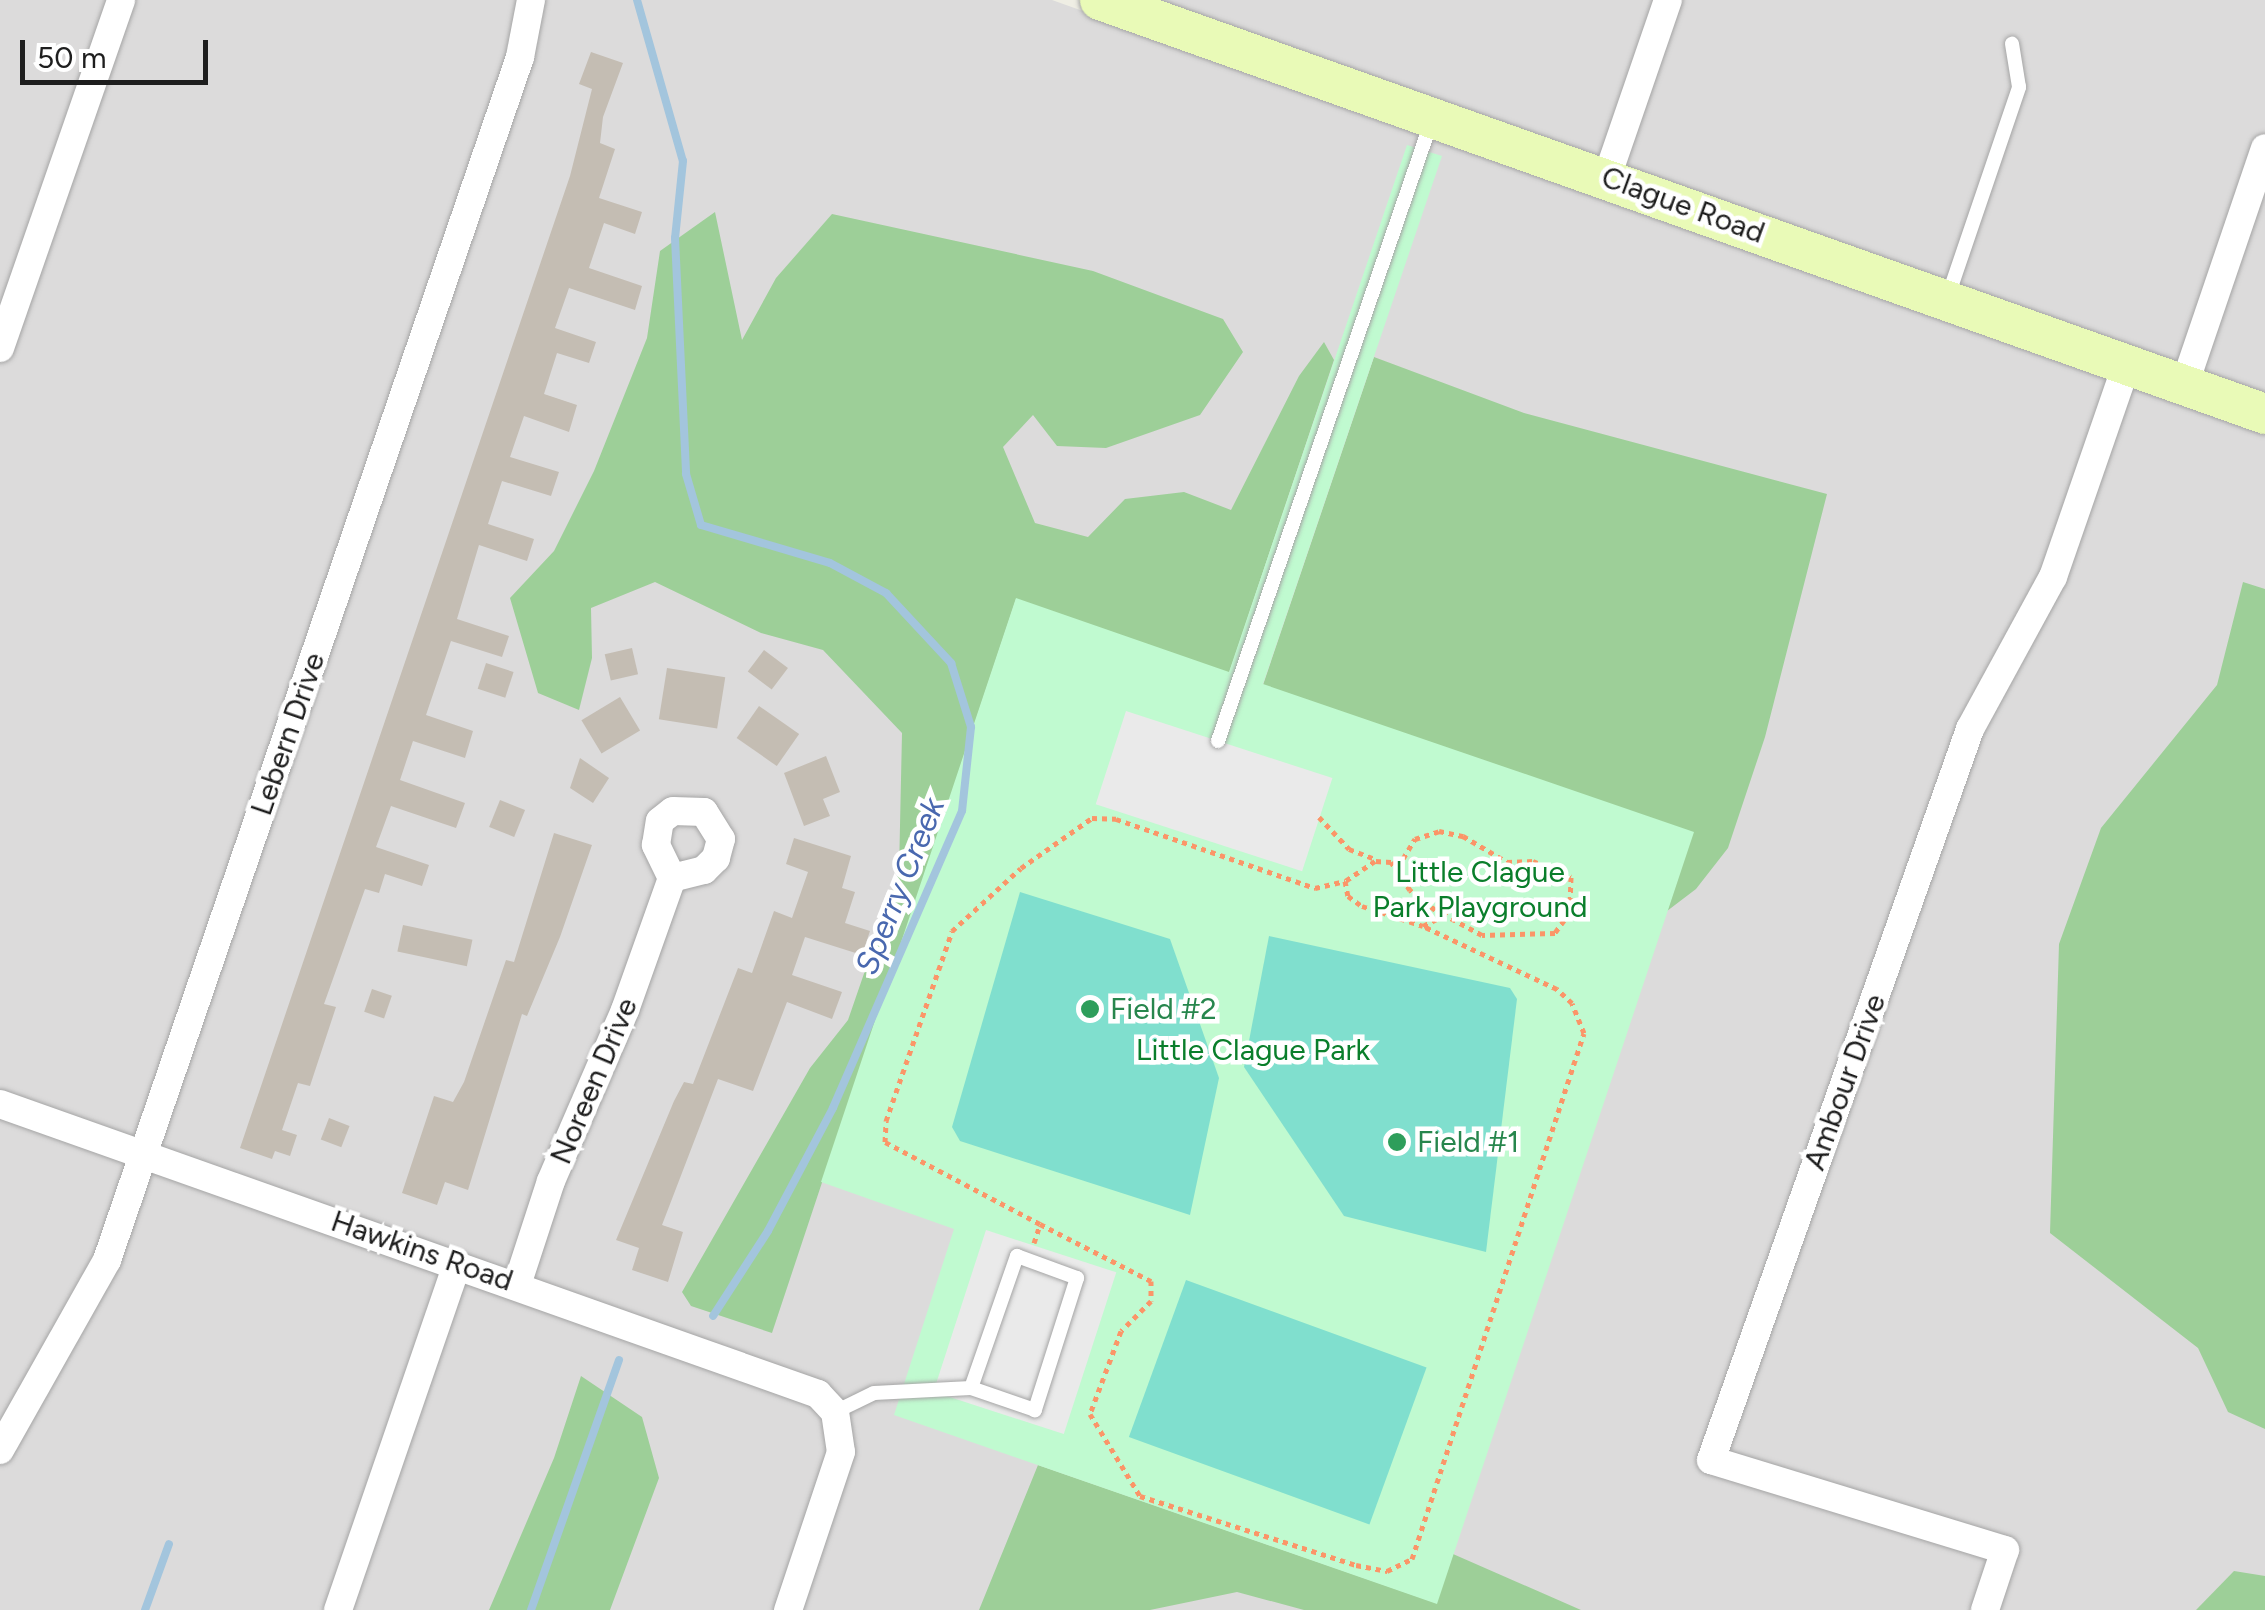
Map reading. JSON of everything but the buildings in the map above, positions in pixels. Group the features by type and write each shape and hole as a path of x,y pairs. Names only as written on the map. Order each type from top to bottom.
{"main road":[{"name":"Clague Road","path":"1100,0 1434,114 2265,414"}],"street":[{"path":"0,348 121,0"},
{"name":"Lebern Drive","path":"0,1450 106,1260 514,76 531,0"},
{"path":"1606,177 1668,0"},
{"path":"2184,386 2265,148"},
{"name":"Ambour Drive","path":"1985,1610 2005,1550 1710,1460 1970,730 2052,577 2126,366"},
{"name":"Noreen Drive","path":"518,1284 551,1181 625,1010 672,878"},
{"name":"Hawkins Road","path":"0,1104 796,1382 835,1412"},
{"path":"338,1610 457,1265"},
{"path":"788,1610 841,1452 835,1412"}],"lane":[{"path":"1947,300 2019,87 2012,44"},
{"path":"1218,741 1434,114"},
{"path":"835,1412 874,1393 971,1388 1035,1410 1077,1278 1017,1256 971,1388"}],"path":[{"path":"1344,882 1348,896 1362,906 1423,926 1556,990 1572,1003 1584,1033 1412,1559 1386,1571 1356,1565 1140,1496 1090,1414 1121,1331 1151,1301 1152,1281 885,1142 886,1121 952,930 1020,868 1092,818 1116,819 1315,888 1344,882 1382,862"},
{"path":"1320,818 1348,849 1398,868 1417,897 1482,935 1544,936 1555,933 1570,912 1572,876 1533,861 1514,864 1440,831 1415,839 1398,868"},
{"path":"1423,926 1443,916 1439,912"},
{"path":"1033,1246 1040,1224"}],"shaded area":[{"path":"0,0 1052,0 2265,433 2265,1610 0,1610"},
{"path":"1144,0 2265,0 2265,400"},
{"path":"1126,711 1332,778 1302,871 1096,804"},
{"path":"986,1230 1116,1272 1064,1434 933,1392"}],"green space":[{"name":"Little Clague Park","path":"1407,145 1442,156 1263,684 1694,832 1437,1604 894,1415 954,1229 821,1182 1016,598 1229,672"},
{"path":"715,212 742,340 776,278 832,214 1093,271 1223,319 1243,352 1200,415 1106,448 1057,446 1033,415 1003,447 1035,523 1088,537 1125,499 1184,492 1231,510 1299,376 1324,342 1334,360 1229,673 1016,599 772,1333 691,1306 682,1292 810,1068 848,1020 899,872 902,733 823,650 761,633 655,582 591,608 592,658 579,710 538,693 510,598 554,551 594,471 647,338 660,251"},
{"path":"1374,357 1524,413 1827,494 1765,737 1728,848 1696,889 1621,946 1263,685"},
{"path":"2243,582 2265,589 2265,1429 2228,1412 2198,1348 2050,1233 2059,944 2101,828 2217,685"},
{"name":"Field #2","path":"1020,892 1170,939 1219,1078 1190,1215 960,1141 952,1127"},
{"name":"Field #1","path":"1269,936 1510,988 1517,999 1486,1252 1344,1216 1244,1067"},
{"path":"1186,1280 1427,1368 1369,1524 1129,1437"},
{"path":"581,1376 642,1417 659,1478 610,1610 489,1610 554,1458"},
{"path":"1038,1465 1436,1603 1453,1554 1581,1610 1304,1610 1237,1592 1150,1610 979,1610"},
{"path":"2234,1571 2265,1576 2265,1610 2196,1610"}],"waterway":[{"name":"Sperry Creek","path":"637,0 683,161 675,238 686,474 701,525 830,563 886,593 951,663 971,727 962,811 833,1108 768,1231 713,1316"},
{"name":"Sperry Creek","path":"531,1610 619,1360"},
{"path":"145,1610 169,1544"}],"place":[{"name":"Field #2","path":"1090,1009"},
{"name":"Field #1","path":"1397,1142"}],"park label":[{"name":"Little Clague Park Playground","path":"1480,889"}]}
